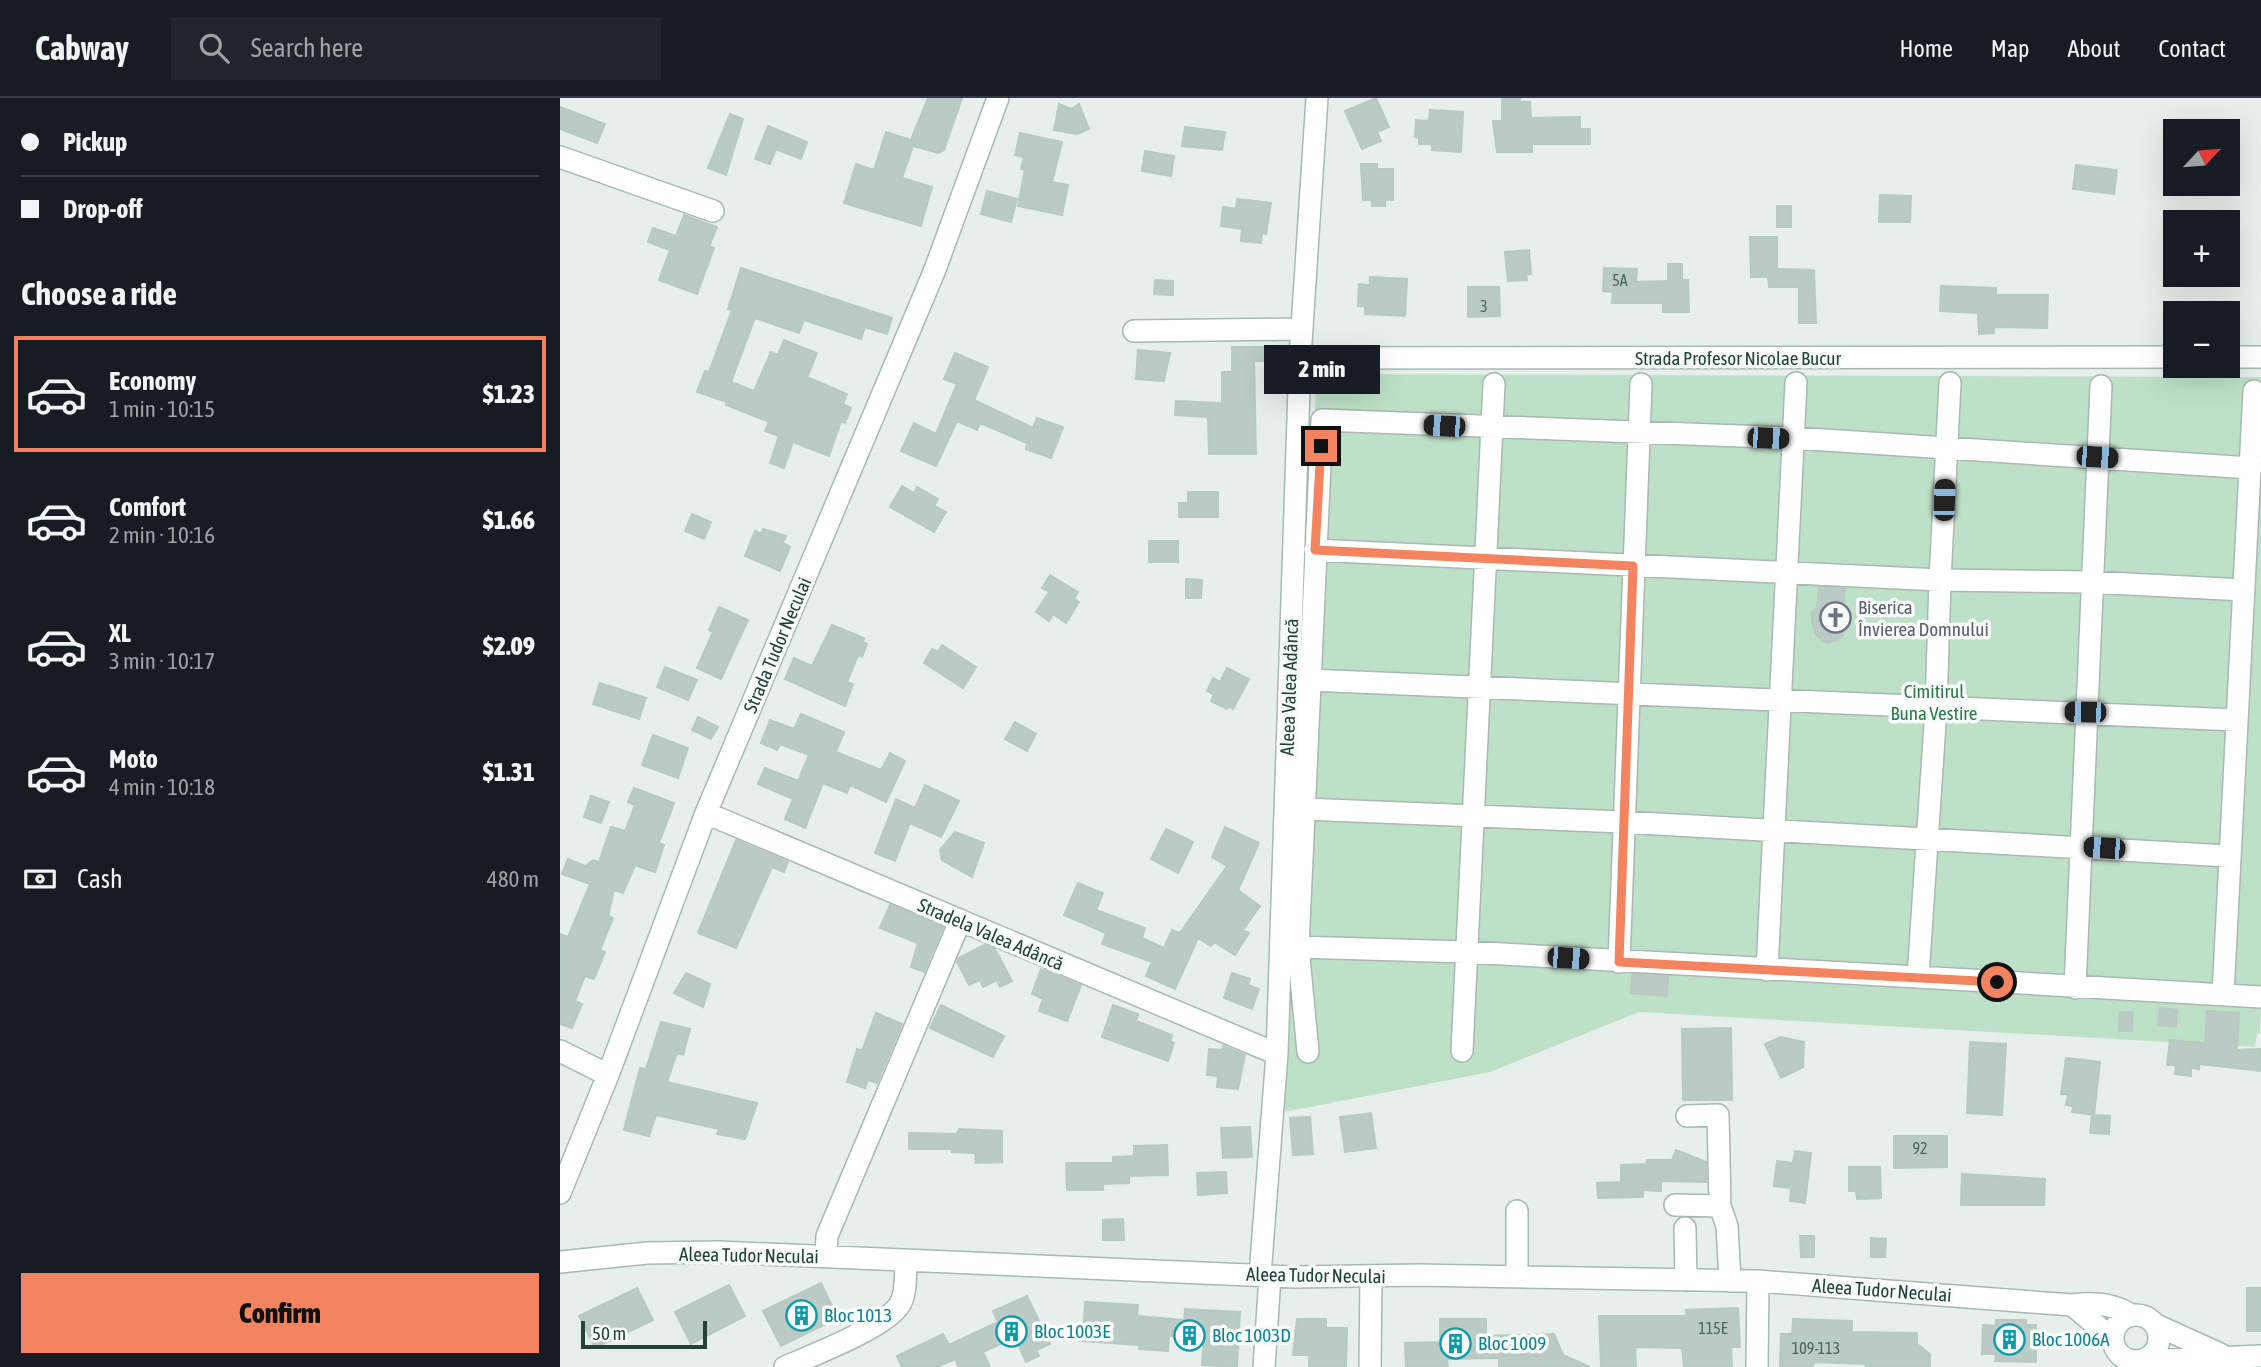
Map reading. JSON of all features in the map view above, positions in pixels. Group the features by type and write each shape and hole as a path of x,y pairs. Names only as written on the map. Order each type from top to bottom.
{"street":[{"name":"Strada Tudor Neculai","path":"560,1193 608,1075 706,813 928,285 998,98"},
{"name":"Aleea Valea Adâncă","path":"1264,1367 1265,1276 1277,1054 1300,358 1317,98"},
{"path":"560,157 713,211"},
{"path":"1133,331 1302,329"},
{"path":"2240,357 2261,356"},
{"name":"Strada Profesor Nicolae Bucur","path":"1300,358 2163,357"},
{"path":"1768,970 1796,383"},
{"path":"1918,977 1936,709 1950,383"},
{"path":"1462,1051 1477,688 1487,560 1494,384"},
{"path":"1619,962 1622,822 1641,434 1641,384"},
{"path":"2075,988 2090,582 2101,386"},
{"path":"2223,995 2228,856 2254,391"},
{"path":"1308,1052 1298,947 1322,420 1492,429 1794,438 2250,468"},
{"path":"1315,550 1940,580 2090,582 2244,590"},
{"path":"1309,680 2236,720"},
{"path":"1304,809 1622,822 2228,856"},
{"name":"Stradela Valea Adâncă","path":"706,813 1277,1054"},
{"path":"826,1256 827,1236 960,921"},
{"path":"1298,947 1466,951 1619,962 2261,997"},
{"path":"560,1051 608,1075"},
{"path":"1687,1115 1718,1115 1720,1206 1727,1226 1730,1281"},
{"path":"1675,1205 1720,1206"},
{"path":"1517,1211 1517,1277"},
{"path":"1685,1228 1686,1280"},
{"name":"Aleea Tudor Neculai","path":"560,1262 647,1253 719,1252 1265,1276 1758,1281 2072,1305 2090,1302 2114,1306 2132,1315 2144,1316 2154,1324 2224,1356"},
{"path":"785,1367 834,1346 887,1317 901,1303 906,1260"},
{"path":"1370,1367 1371,1276"},
{"path":"1757,1367 1758,1281"},
{"path":"2072,1305 2127,1357"},
{"path":"2127,1357 2116,1326 2132,1315"},
{"path":"2127,1357 2158,1343 2154,1324"},
{"name":"Aleea Tudor Neculai","path":"2127,1357 2202,1360 2224,1356 2261,1356"}],"green space":[{"name":"Cimitirul Buna Vestire","path":"1317,374 2261,377 2261,1010 2260,1033 2257,1034 2255,1047 1639,1012 1490,1072 1279,1113"}],"building":[{"path":"928,98 962,98 944,150 938,153 913,146 902,178 932,187 921,226 844,203 856,164 874,170 886,132 911,140"},
{"path":"1376,98 1389,127 1377,132 1381,141 1362,149 1345,111"},
{"path":"1502,98 1520,98 1520,102 1530,102 1531,118 1580,117 1580,129 1590,129 1590,144 1532,144 1532,152 1497,152 1493,121 1502,121"},
{"path":"1059,104 1071,109 1079,104 1089,129 1077,134 1054,130"},
{"path":"560,107 605,124 597,143 560,129"},
{"path":"1430,110 1463,112 1461,152 1432,150 1432,144 1419,144 1419,138 1415,137 1416,120 1429,121"},
{"path":"730,114 743,119 726,175 708,168"},
{"path":"768,126 807,142 801,159 776,149 770,164 755,159"},
{"path":"1185,127 1225,132 1222,150 1182,146"},
{"path":"1020,133 1062,142 1052,182 1068,185 1062,215 1018,206 1025,170 1021,169 1024,157 1015,155"},
{"path":"1145,151 1174,156 1171,176 1142,171"},
{"path":"1361,164 1377,164 1377,169 1393,169 1393,200 1385,200 1385,206 1372,206 1372,200 1363,200"},
{"path":"2076,165 2117,170 2114,194 2073,189"},
{"path":"987,191 1017,199 1011,222 981,214"},
{"path":"1880,195 1911,196 1910,222 1879,222"},
{"path":"1237,199 1271,203 1266,234 1262,233 1261,243 1241,241 1242,229 1221,226 1223,207 1236,209"},
{"path":"1777,206 1791,206 1791,227 1777,227"},
{"path":"684,215 717,227 709,246 714,248 697,294 659,280 670,250 648,242 653,228 676,236"},
{"path":"1750,237 1777,237 1777,269 1814,270 1816,323 1799,323 1799,287 1769,287 1768,277 1751,277"},
{"path":"1529,250 1531,274 1526,274 1527,280 1508,281 1505,252"},
{"path":"1668,264 1682,264 1682,280 1688,280 1689,312 1663,312 1663,303 1612,303 1613,292 1603,291 1604,268 1637,269 1636,282 1668,281"},
{"path":"741,268 892,318 887,334 865,327 861,339 804,320 799,333 755,318 731,382 754,391 771,352 778,355 784,340 817,353 807,377 847,394 843,404 851,408 845,423 841,421 829,456 793,442 784,468 770,463 779,436 765,431 769,422 726,405 727,402 697,392 705,371 709,372 732,310 728,309"},
{"path":"1370,277 1407,279 1405,316 1365,314 1365,306 1358,306 1359,284 1370,285"},
{"path":"1155,280 1173,281 1173,295 1154,294"},
{"path":"1941,286 1996,288 1996,295 2048,295 2047,328 1994,327 1994,333 1979,334 1978,313 1940,311"},
{"path":"1468,287 1499,287 1500,316 1468,317"},
{"path":"1232,347 1285,347 1285,361 1254,361 1256,454 1209,454 1208,417 1175,415 1176,401 1222,403 1222,372 1232,372"},
{"path":"1138,350 1170,353 1164,381 1136,379"},
{"path":"955,353 988,367 974,400 1033,428 1037,418 1063,427 1051,458 1026,449 1027,443 980,423 977,430 957,421 936,466 901,451 914,423 936,434 957,384 944,379"},
{"path":"902,486 914,493 917,487 938,499 934,506 946,512 934,532 890,507"},
{"path":"1188,492 1218,492 1218,517 1179,517 1179,503 1188,503"},
{"path":"692,514 711,522 704,539 685,531"},
{"path":"763,529 786,536 783,543 790,547 780,571 745,556 755,531 761,534"},
{"path":"1149,541 1178,541 1178,562 1149,562"},
{"path":"1050,575 1078,592 1074,599 1079,602 1066,623 1053,614 1049,621 1036,612 1049,592 1042,588"},
{"path":"1186,579 1202,580 1201,598 1186,598"},
{"path":"1819,587 1845,589 1842,613 1847,618 1847,625 1842,637 1829,643 1815,633 1812,621 1812,612 1817,608"},
{"path":"719,607 748,620 721,679 697,668 713,632 709,630"},
{"path":"832,625 864,638 863,642 867,644 862,657 858,655 847,682 853,684 845,706 785,679 794,658 812,666"},
{"path":"942,645 976,667 963,688 924,663 932,649 938,652"},
{"path":"665,667 697,680 688,700 657,687"},
{"path":"1227,668 1249,679 1233,709 1211,701 1214,695 1207,691 1213,678 1220,682"},
{"path":"600,683 646,698 639,719 593,704"},
{"path":"801,714 844,732 836,752 881,770 890,753 905,761 886,802 850,785 847,793 823,783 805,828 785,819 793,799 758,784 765,768 798,781 809,755 780,744 777,750 761,743 770,720 794,729"},
{"path":"698,717 718,727 711,739 692,730"},
{"path":"1015,722 1036,734 1027,751 1005,739"},
{"path":"653,735 688,748 678,778 642,765"},
{"path":"925,785 959,801 941,837 910,823 895,861 875,853 896,799 915,808"},
{"path":"634,788 674,803 659,843 664,845 655,872 635,865 623,893 614,890 608,916 613,918 600,950 605,952 594,979 585,976 575,1001 582,1004 572,1028 560,1024 560,934 568,937 590,884 562,874 568,859 585,866 593,860 599,862 611,827 625,831 635,805 628,802"},
{"path":"591,796 609,802 601,823 584,817"},
{"path":"1225,827 1259,843 1238,890 1260,906 1243,930 1249,933 1235,955 1214,942 1211,946 1198,938 1175,989 1146,976 1152,962 1102,944 1106,933 1064,915 1078,883 1103,893 1096,910 1145,928 1142,938 1164,948 1172,930 1180,933 1227,866 1212,857"},
{"path":"1166,829 1193,842 1178,873 1151,859"},
{"path":"955,832 984,843 972,877 942,860 940,850"},
{"path":"736,840 788,862 784,872 772,867 736,948 698,933"},
{"path":"890,905 943,927 924,972 911,967 918,943 880,928"},
{"path":"984,945 995,949 1012,981 1000,987 997,980 983,987 980,980 969,985 957,962 959,958"},
{"path":"1041,969 1081,985 1067,1021 1039,1011 1043,999 1032,994"},
{"path":"686,973 710,984 703,1007 674,993"},
{"path":"1232,973 1250,979 1248,985 1259,989 1252,1009 1224,998"},
{"path":"1632,974 1668,976 1667,996 1631,993"},
{"path":"941,1005 1004,1036 993,1057 930,1028"},
{"path":"1113,1005 1138,1014 1136,1021 1172,1035 1170,1041 1174,1043 1168,1061 1102,1037"},
{"path":"2160,1008 2177,1010 2176,1027 2158,1025"},
{"path":"2207,1011 2239,1013 2237,1050 2261,1049 2261,1071 2199,1064 2199,1069 2191,1068 2191,1076 2175,1074 2176,1065 2167,1065 2170,1040 2205,1043"},
{"path":"2120,1012 2133,1012 2132,1031 2119,1031"},
{"path":"876,1013 902,1024 877,1083 868,1080 865,1088 847,1082 857,1049 862,1051"},
{"path":"661,1022 690,1029 683,1055 677,1053 667,1082 757,1103 745,1139 717,1134 719,1129 656,1115 649,1136 624,1130 640,1068 646,1069"},
{"path":"1731,1028 1732,1100 1683,1100 1682,1029"},
{"path":"1781,1037 1804,1042 1803,1067 1781,1078 1765,1044"},
{"path":"1970,1042 2006,1044 2002,1115 1967,1113"},
{"path":"1223,1046 1245,1055 1238,1089 1217,1087 1218,1076 1207,1075 1209,1049 1223,1050"},
{"path":"2066,1058 2100,1062 2094,1115 2072,1112 2073,1106 2066,1105 2068,1094 2061,1094"},
{"path":"1371,1113 1376,1148 1345,1152 1340,1117"},
{"path":"2092,1115 2110,1116 2109,1134 2090,1133"},
{"path":"1310,1117 1313,1154 1293,1155 1290,1118"},
{"path":"1250,1127 1252,1157 1223,1158 1221,1128"},
{"path":"959,1129 1002,1131 1002,1162 976,1163 975,1153 952,1152 953,1149 909,1149 909,1133 957,1134"},
{"path":"1894,1136 1947,1136 1947,1167 1894,1168"},
{"path":"1167,1145 1168,1175 1129,1176 1129,1183 1103,1184 1103,1190 1067,1190 1066,1163 1113,1163 1113,1157 1134,1156 1134,1146"},
{"path":"1676,1150 1706,1162 1706,1182 1661,1181 1661,1191 1643,1190 1643,1197 1598,1198 1597,1183 1621,1182 1621,1165 1647,1164 1647,1160 1672,1160"},
{"path":"1795,1151 1811,1153 1805,1203 1790,1201 1791,1188 1774,1186 1777,1161 1793,1163"},
{"path":"1849,1167 1880,1167 1881,1198 1857,1199 1856,1191 1849,1191"},
{"path":"1226,1172 1227,1193 1198,1195 1197,1173"},
{"path":"1962,1174 2045,1179 2044,1205 1961,1205"},
{"path":"1123,1219 1124,1240 1103,1240 1103,1220"},
{"path":"1800,1236 1814,1236 1814,1257 1801,1257"},
{"path":"1871,1238 1886,1239 1885,1257 1871,1257"},
{"name":"Bloc 1013","path":"821,1283 838,1318 781,1346 763,1311"},
{"path":"729,1285 745,1316 691,1344 675,1312"},
{"path":"637,1288 653,1320 595,1348 579,1316"},
{"path":"2247,1288 2261,1288 2261,1331 2247,1331"},
{"name":"Bloc 1003E","path":"1027,1296 1050,1344 1036,1350 1039,1356 1026,1362 1015,1337 983,1352 990,1367 959,1367 955,1359 937,1367 902,1367 897,1356 943,1334 949,1345 998,1322 993,1311"},
{"name":"Bloc 1003D","path":"1085,1302 1138,1305 1137,1316 1184,1320 1185,1309 1240,1312 1237,1367 1202,1365 1204,1338 1169,1336 1168,1351 1139,1349 1139,1345 1083,1341"},
{"path":"1738,1308 1740,1347 1731,1347 1732,1367 1684,1367 1682,1348 1635,1347 1636,1367 1601,1367 1599,1316 1687,1316 1686,1310"},
{"path":"1297,1319 1326,1319 1326,1328 1347,1328 1346,1367 1309,1367 1309,1355 1293,1355"},
{"path":"1440,1319 1486,1319 1486,1336 1554,1334 1563,1355 1590,1367 1499,1367 1499,1358 1447,1359 1448,1367 1406,1367 1405,1343 1440,1342"},
{"path":"1793,1319 1852,1321 1852,1332 1917,1333 1917,1344 1930,1354 1930,1367 1866,1367 1866,1364 1814,1362 1813,1367 1780,1367 1781,1334 1792,1334"},
{"name":"Bloc 1006A","path":"1996,1320 2026,1320 2026,1325 2036,1325 2036,1362 1995,1361 1996,1354 1982,1354 1983,1325 1996,1326"}],"place":[{"name":"Biserica Învierea Domnului","path":"1835,618"},
{"name":"Bloc 1013","path":"801,1315"},
{"name":"Bloc 1003E","path":"1011,1331"},
{"name":"Bloc 1003D","path":"1189,1335"},
{"name":"Bloc 1006A","path":"2009,1339"},
{"name":"Bloc 1009","path":"1455,1343"}],"route":[{"path":"1321,446 1315,550 1633,566 1619,962 1997,982"}]}
